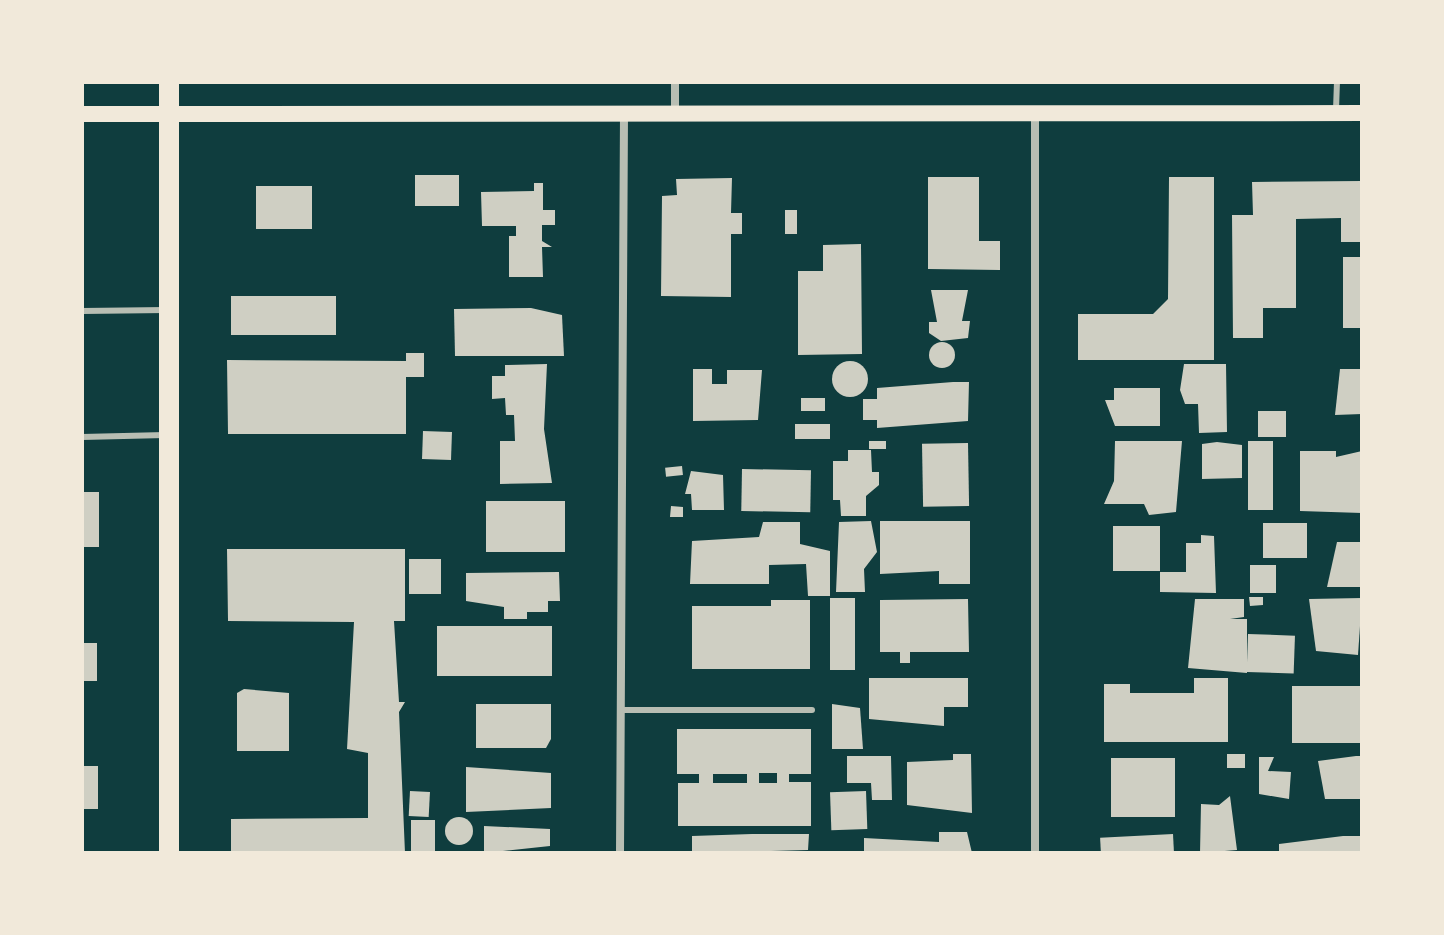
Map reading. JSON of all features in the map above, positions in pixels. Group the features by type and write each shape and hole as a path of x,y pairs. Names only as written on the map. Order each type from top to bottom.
{"main road":[{"path":"169,82 169,853"},
{"path":"82,114 1362,113"}],"street":[{"path":"675,82 675,114"},
{"path":"1035,113 1035,853"},
{"path":"620,853 624,114"}],"lane":[{"path":"1336,113 1337,82"},
{"path":"82,311 169,310"},
{"path":"82,437 169,435"},
{"path":"620,710 812,710"}],"building":[{"path":"415,175 459,175 459,206 415,206"},
{"path":"928,177 979,177 979,241 1000,241 1000,270 928,269"},
{"path":"1169,177 1214,177 1214,360 1078,360 1078,314 1153,314 1168,299"},
{"path":"732,178 731,213 742,213 742,234 731,234 731,297 661,296 662,196 677,195 676,179"},
{"path":"1362,181 1362,242 1341,242 1341,218 1296,219 1296,308 1263,308 1263,338 1233,338 1232,215 1253,215 1252,182"},
{"path":"534,183 543,183 543,210 555,210 555,225 542,225 542,241 552,247 542,247 543,277 509,277 509,236 516,236 516,226 482,226 481,192 534,191"},
{"path":"256,186 312,186 312,229 256,229"},
{"path":"785,210 797,210 797,234 785,234"},
{"path":"861,244 862,354 798,355 798,271 823,271 823,245"},
{"path":"1343,257 1362,257 1362,328 1343,328"},
{"path":"931,290 968,290 962,321 970,321 968,338 941,341 929,333 929,322 937,322"},
{"path":"231,296 336,296 336,335 231,335"},
{"path":"531,308 562,315 564,356 455,356 454,309"},
{"path":"942,342 951,346 955,355 951,364 942,368 933,364 929,355 933,346"},
{"path":"406,353 424,353 424,377 406,377 406,434 228,434 227,360 406,361"},
{"path":"850,361 862,367 868,379 862,391 850,397 838,391 832,379 838,367"},
{"path":"547,364 544,429 552,483 500,484 500,441 515,441 514,415 506,415 505,398 492,399 492,376 505,376 505,365"},
{"path":"1184,364 1226,364 1227,432 1199,433 1198,404 1185,404 1180,390"},
{"path":"693,369 712,369 712,384 727,384 727,370 762,370 758,420 693,421"},
{"path":"1340,369 1362,369 1362,414 1335,415"},
{"path":"969,382 968,421 877,428 877,420 863,420 863,399 877,399 877,388"},
{"path":"1114,388 1160,388 1160,426 1115,426 1105,400 1114,400"},
{"path":"801,398 825,398 825,411 801,411"},
{"path":"1258,411 1286,411 1286,437 1258,437"},
{"path":"795,424 830,424 830,439 795,439"},
{"path":"423,431 452,432 451,460 422,459"},
{"path":"869,441 886,441 886,449 869,449"},
{"path":"1115,441 1182,441 1176,512 1149,515 1144,504 1104,504 1114,481"},
{"path":"1248,441 1273,441 1273,510 1248,510"},
{"path":"968,443 969,506 923,507 922,444"},
{"path":"1202,444 1242,445 1242,478 1202,479"},
{"path":"848,450 871,450 872,472 879,472 879,485 866,496 866,516 841,516 840,500 833,500 833,461 848,461"},
{"path":"1300,451 1336,451 1336,457 1362,451 1362,513 1300,511"},
{"path":"682,466 683,475 666,477 665,468"},
{"path":"742,469 811,470 810,512 741,511"},
{"path":"691,471 723,475 724,510 692,510 691,494 685,494"},
{"path":"82,492 99,492 99,547 82,547"},
{"path":"486,501 565,501 565,552 486,552"},
{"path":"671,506 683,507 683,517 670,517"},
{"path":"871,521 877,552 864,569 865,592 836,592 839,522"},
{"path":"880,521 970,521 970,584 939,584 939,571 880,574"},
{"path":"763,522 800,522 800,544 830,551 830,596 808,596 806,564 769,565 769,584 690,584 692,541 759,537"},
{"path":"1263,523 1307,523 1307,558 1263,558"},
{"path":"1113,526 1160,526 1160,571 1113,571"},
{"path":"1201,535 1214,536 1216,593 1160,592 1160,572 1186,572 1186,543 1201,543"},
{"path":"1337,542 1362,542 1362,587 1327,587"},
{"path":"227,549 405,549 405,621 394,621 399,702 405,702 399,712 405,853 231,853 231,819 368,818 368,753 347,749 354,622 228,621"},
{"path":"409,559 441,559 441,594 409,594"},
{"path":"1250,565 1276,565 1276,593 1250,593"},
{"path":"559,572 560,601 548,601 548,612 527,612 527,619 504,619 504,607 466,601 466,573"},
{"path":"1249,597 1263,597 1263,605 1250,606"},
{"path":"830,598 855,598 855,670 830,670"},
{"path":"1362,598 1358,655 1316,651 1309,599"},
{"path":"968,599 969,652 910,652 910,663 900,663 900,652 880,652 880,600"},
{"path":"1195,599 1244,599 1244,617 1230,619 1247,619 1247,673 1188,668"},
{"path":"771,600 810,600 810,669 692,669 692,606 771,606"},
{"path":"437,626 552,626 552,676 437,676"},
{"path":"1248,634 1295,636 1294,674 1247,672"},
{"path":"82,643 97,643 97,681 82,681"},
{"path":"869,678 968,678 968,707 944,707 944,726 869,719"},
{"path":"1194,678 1228,678 1228,742 1104,742 1104,684 1130,684 1130,693 1194,693"},
{"path":"1292,686 1362,686 1362,743 1292,743"},
{"path":"244,689 289,693 289,751 237,751 237,693"},
{"path":"476,704 551,704 551,739 546,748 476,748"},
{"path":"832,704 860,708 863,749 832,749"},
{"path":"677,729 811,729 811,774 789,774 789,782 811,782 811,826 678,826 678,783 699,783 699,774 677,774","holes":["759,773 777,773 777,783 759,783","713,774 747,774 747,783 713,783"]},
{"path":"953,754 971,754 972,813 907,805 907,762 953,760"},
{"path":"1227,754 1245,754 1245,768 1227,768"},
{"path":"847,756 891,756 892,800 872,800 871,783 847,783"},
{"path":"1362,756 1362,799 1325,799 1318,761"},
{"path":"1259,757 1274,757 1268,771 1291,772 1289,799 1259,794"},
{"path":"1111,758 1175,758 1175,817 1111,817"},
{"path":"82,766 98,766 98,809 82,809"},
{"path":"466,767 551,773 551,808 466,812"},
{"path":"410,791 430,792 429,817 409,816"},
{"path":"866,791 867,829 831,830 830,792"},
{"path":"1230,796 1237,850 1200,853 1201,804 1219,805"},
{"path":"459,817 469,821 473,831 469,841 459,845 449,841 445,831 449,821"},
{"path":"411,820 435,820 435,853 411,853"},
{"path":"484,826 550,829 550,846 484,853"},
{"path":"939,832 967,832 972,853 864,853 864,838 939,842"},
{"path":"809,834 808,850 692,853 692,836"},
{"path":"1173,834 1174,853 1101,853 1100,838"},
{"path":"1362,836 1362,853 1279,853 1279,844"}]}
